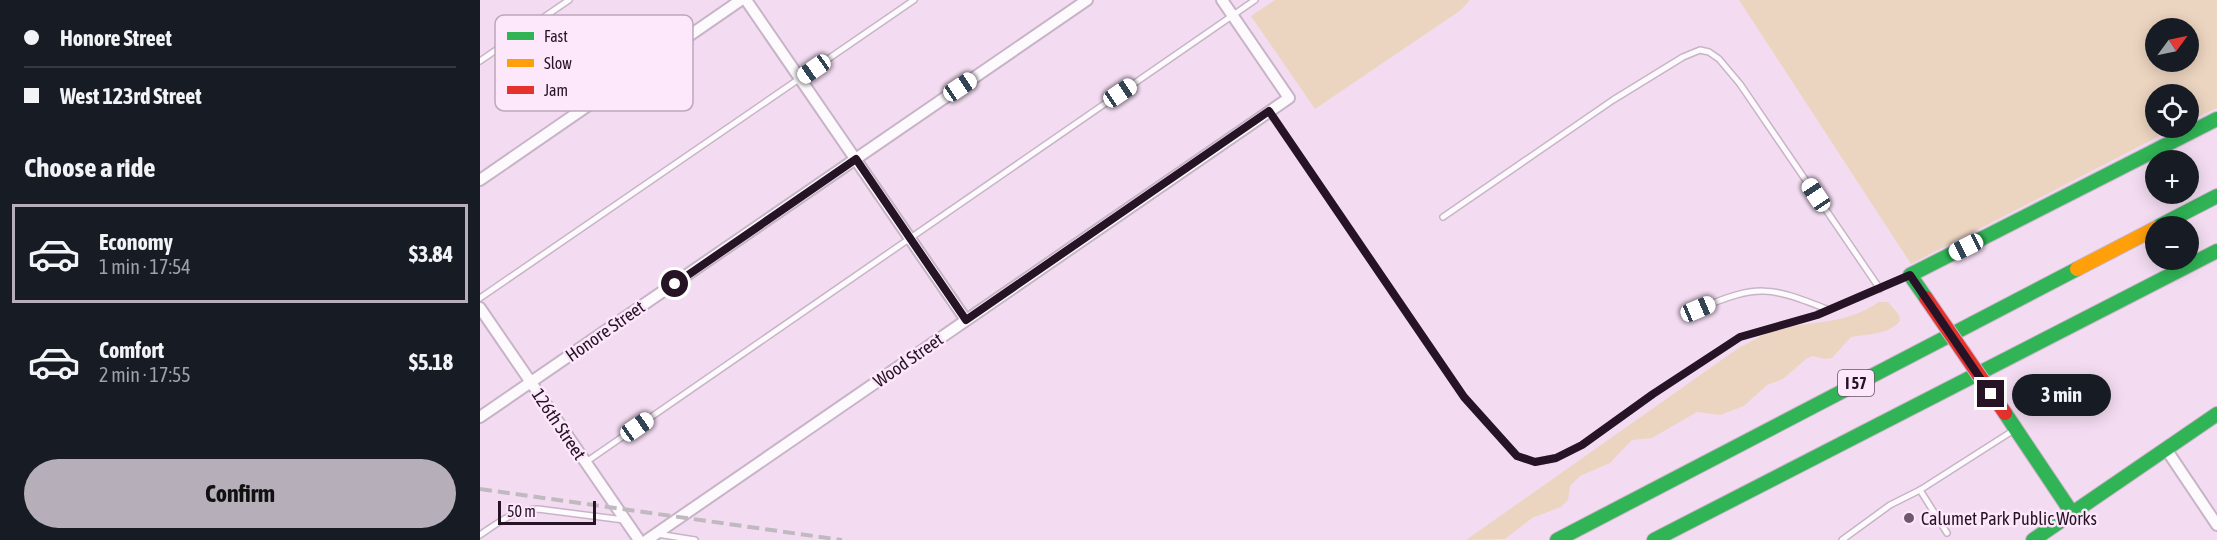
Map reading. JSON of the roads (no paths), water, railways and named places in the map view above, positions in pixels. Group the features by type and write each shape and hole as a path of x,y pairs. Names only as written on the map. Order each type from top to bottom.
{"main road":[{"path":"2073,513 1910,275 2217,119"},
{"name":"I 57","path":"2178,216 2217,196"},
{"name":"I 57","path":"1557,540 2145,233"},
{"path":"1656,539 2217,251"},
{"path":"2033,540 2217,414"}],"street":[{"path":"693,33 741,0"},
{"path":"746,0 966,320"},
{"name":"Honore Street","path":"480,417 1087,0"},
{"path":"1222,0 1232,16"},
{"name":"Wood Street","path":"651,537 1289,98 1232,16"},
{"path":"480,180 580,111"},
{"name":"126th Street","path":"480,308 639,540"},
{"path":"2166,449 2217,525"}],"lane":[{"path":"547,15 569,0"},
{"path":"480,298 914,0"},
{"path":"586,462 1255,0"},
{"path":"1443,217 1612,100 1683,57 1700,50 1709,52 1719,59 1740,84 1880,289"},
{"path":"480,61 495,51"},
{"path":"1269,111 1464,397 1517,456 1535,462 1556,458 1582,445 1653,394 1740,337 1829,310 1910,275"},
{"path":"1698,309 1725,298 1758,290 1785,293 1829,310"},
{"path":"1842,540 1890,505 1920,490 2016,429"},
{"path":"1920,490 1947,532"},
{"path":"480,535 513,513 525,509 625,520"},
{"path":"651,537 695,540"}],"railway":[{"path":"480,489 842,540"}],"place":[{"name":"Calumet Park Public Works","path":"1909,518"}]}
